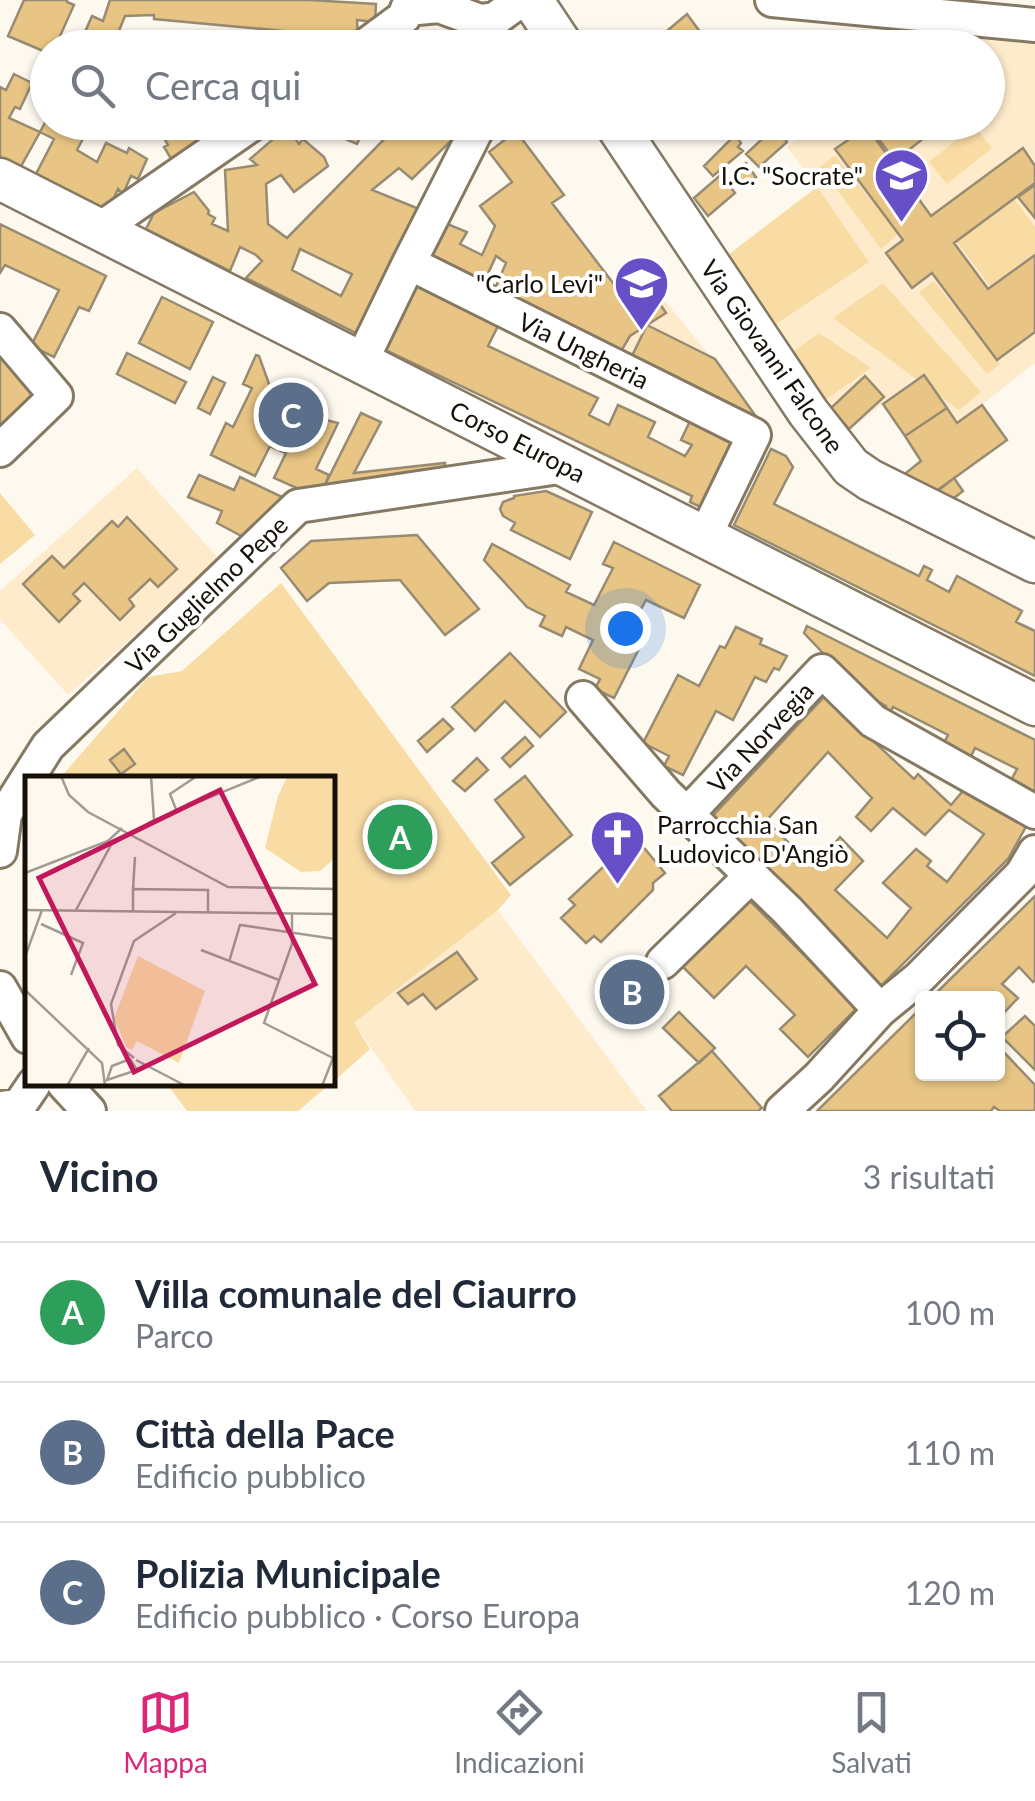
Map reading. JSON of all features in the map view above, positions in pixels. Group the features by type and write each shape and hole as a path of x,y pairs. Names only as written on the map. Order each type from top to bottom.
{"main road":[{"path":"532,0 552,30"},
{"name":"Via Giovanni Falcone","path":"626,140 808,412 851,466 870,480 1035,562"},
{"name":"Corso Europa","path":"0,180 1035,704"}],"street":[{"path":"386,30 404,17 404,4 476,8 480,21 495,19 521,0"},
{"path":"781,0 1035,26"},
{"path":"100,229 230,140"},
{"path":"361,362 472,140"},
{"name":"Via Ungheria","path":"410,263 754,435 704,538"},
{"path":"0,330 56,396 0,450"},
{"name":"Via Guglielmo Pepe","path":"29,776 48,746 298,506 566,466"},
{"name":"Via Norvegia","path":"686,815 822,671 873,721 1035,812"},
{"path":"584,698 686,815 787,910 880,1010"},
{"name":"Via Guglielmo Pepe","path":"0,852 4,814 25,782"},
{"path":"782,1111 880,1010 918,980 1022,874 1035,852"},
{"path":"663,962 751,876"},
{"path":"0,988 25,1035"},
{"path":"0,1036 25,1040"},
{"path":"66,1086 89,1111"},
{"path":"18,1099 54,1111"}],"shaded area":[{"name":"I.C. \"Socrate\"","path":"1005,40 1035,43 1035,363 959,422 923,372 842,436 719,262 817,187 787,147 796,140 1005,140"},
{"path":"956,140 985,140 992,148 947,184 929,162"},
{"path":"835,155 898,234 881,249 820,167"},
{"path":"817,187 869,262 767,330 719,262"},
{"path":"1015,200 1035,227 1035,253 990,286 957,242"},
{"name":"\"Carlo Levi\"","path":"644,275 719,367 583,355 605,310"},
{"path":"934,281 1000,364 987,374 919,292"},
{"path":"883,283 981,392 959,410 833,318"},
{"path":"819,333 871,368 819,404 786,357"},
{"path":"137,468 219,559 68,695 0,619 0,591"},
{"path":"0,493 35,535 0,564"},
{"path":"281,583 511,895 498,910 354,1023 370,1049 335,1080 335,776 62,776 148,677 182,671"},
{"path":"498,910 647,1111 415,1111 354,1023"},
{"path":"168,1086 328,1086 298,1111 187,1111"}],"building":[{"path":"24,0 67,0 74,5 63,30 30,30 30,45 8,36"},
{"path":"110,0 310,0 376,4 375,22 357,20 358,30 272,30 154,19 154,15 125,16 119,30 86,30 92,16 103,21"},
{"path":"687,14 699,30 668,30"},
{"path":"14,74 30,82 20,109 15,107 9,118 30,127 30,140 36,140 20,168 0,157 0,87 6,90"},
{"path":"53,140 82,140 77,150 97,162 106,143 127,153 129,148 147,159 138,179 131,176 123,194 118,189 108,211 35,176"},
{"path":"165,140 204,140 173,162 164,147 168,145"},
{"path":"272,140 296,140 299,144 304,140 324,157 328,166 294,192 281,175 266,184 268,224 287,238 383,140 452,140 412,179 399,168 372,190 424,211 358,334 246,278 262,261 240,247 230,271 146,229 154,213 194,192 215,218 212,224 228,231 225,170 257,165 250,159","holes":["300,249 352,274 341,296 292,270"]},
{"path":"504,140 523,140 564,195 552,203 626,300 646,283 666,313 630,336 617,358 491,298 506,263 496,256 480,291 419,260 438,220 467,232 460,244 482,255 495,226 480,206 512,182 489,152"},
{"path":"730,140 741,143 738,147 743,151 713,176 704,166"},
{"path":"761,140 787,142 759,167 746,154"},
{"path":"848,140 876,140 931,216 1023,148 1035,166 1035,183 954,243 988,289 1035,255 1035,332 997,360 932,273 912,288 886,253 903,240 835,149"},
{"path":"879,140 921,140 895,161"},
{"path":"746,163 756,177 744,187 733,174"},
{"path":"724,172 735,193 708,216 694,198"},
{"path":"1035,185 1035,218 1018,197"},
{"path":"0,224 106,276 89,311 79,307 54,357 31,346 59,290 5,265 0,273"},
{"path":"412,280 500,322 488,346 598,398 589,415 609,425 618,405 655,422 648,437 685,456 692,445 681,440 692,417 747,443 713,513 690,502 692,496 379,347"},
{"path":"162,297 213,322 190,369 139,343"},
{"path":"647,325 715,359 757,418 752,429 631,358"},
{"path":"127,353 186,382 175,403 117,374"},
{"path":"256,355 273,395 289,403 286,410 338,423 316,469 329,475 324,487 301,490 274,478 286,453 270,446 255,476 211,455 226,423 233,427 252,388 243,384"},
{"path":"0,356 41,406 0,439"},
{"path":"924,375 947,408 905,436 883,404"},
{"path":"865,376 884,397 849,429 831,408"},
{"path":"213,377 225,383 210,414 198,408"},
{"path":"982,405 1007,440 932,494 901,477 921,461 905,436 947,408 957,423"},
{"path":"361,413 381,422 354,473 445,463 446,483 324,487"},
{"path":"771,449 786,456 793,467 774,504 919,576 924,566 932,570 927,580 949,592 957,576 1022,611 1016,622 1035,631 1035,676 734,525"},
{"path":"199,475 234,490 240,477 282,497 247,539 217,523 222,511 188,497"},
{"path":"954,478 963,491 949,502 939,490"},
{"path":"546,491 592,512 570,559 511,530 515,523 503,516 500,509 503,502 514,496"},
{"path":"127,517 177,569 158,587 150,579 129,599 134,606 120,620 84,583 73,594 80,601 59,622 23,584 52,556 64,568 112,521 118,527"},
{"path":"417,535 479,609 445,635 400,580 329,583 307,601 281,568 311,541"},
{"path":"614,542 700,585 684,618 646,600 629,632 643,641 614,698 595,689 600,679 579,669 593,640 566,627 562,636 540,626 545,616 527,607 484,560 492,544 570,585 566,592 594,605 613,568 603,564"},
{"path":"807,626 1035,740 1035,801 1008,786 1017,769 975,748 966,767 939,752 948,735 893,707 888,717 882,714 886,706 859,691 804,633"},
{"path":"736,627 787,656 766,682 755,677 733,720 716,711 683,775 664,766 669,756 643,743 678,675 699,686 720,646 725,648"},
{"path":"510,653 566,712 540,737 505,701 475,731 452,707"},
{"path":"825,696 914,779 918,774 951,805 968,785 1028,823 1008,859 875,992 708,821","holes":["828,752 872,798 856,817 871,831 893,808 925,835 949,810 984,834 947,882 927,866 931,861 916,849 883,883 911,908 887,938 835,890 863,861 840,837 814,867 766,821"]},
{"path":"443,719 453,729 427,752 418,741"},
{"path":"525,737 533,746 510,767 502,758"},
{"path":"124,749 135,764 121,774 110,760"},
{"path":"477,758 488,770 465,791 453,781"},
{"path":"525,776 572,835 510,885 492,863 524,837 495,800"},
{"name":"Parrocchia San Ludovico D'Angiò","path":"635,837 665,873 601,942 594,936 586,943 561,918 575,905 569,899"},
{"path":"1035,896 1035,980 1019,967 1002,984 1018,998 1005,1012 1005,991 938,991"},
{"path":"748,899 857,1008 808,1057 780,1029 795,1015 746,966 714,998 681,965"},
{"path":"457,952 477,979 436,1009 423,994 408,1004 398,993"},
{"path":"638,964 660,986 623,1023 604,999"},
{"path":"679,1012 715,1048 699,1063 663,1028"},
{"path":"915,1014 915,1081 1005,1081 1005,1053 1035,1085 1035,1111 1000,1111 994,1107 991,1111 817,1111"},
{"path":"1025,1016 1035,1026 1035,1070 1005,1040 1005,1034"},
{"path":"712,1051 762,1108 672,1111 659,1096"}],"place":[{"name":"I.C. \"Socrate\"","path":"902,224"},
{"name":"\"Carlo Levi\"","path":"642,332"},
{"name":"Polizia Municipale","path":"291,415"},
{"name":"Villa comunale del Ciaurro","path":"400,837"},
{"name":"Parrocchia San Ludovico D'Angiò","path":"618,887"},
{"name":"Città della Pace","path":"632,992"}]}
